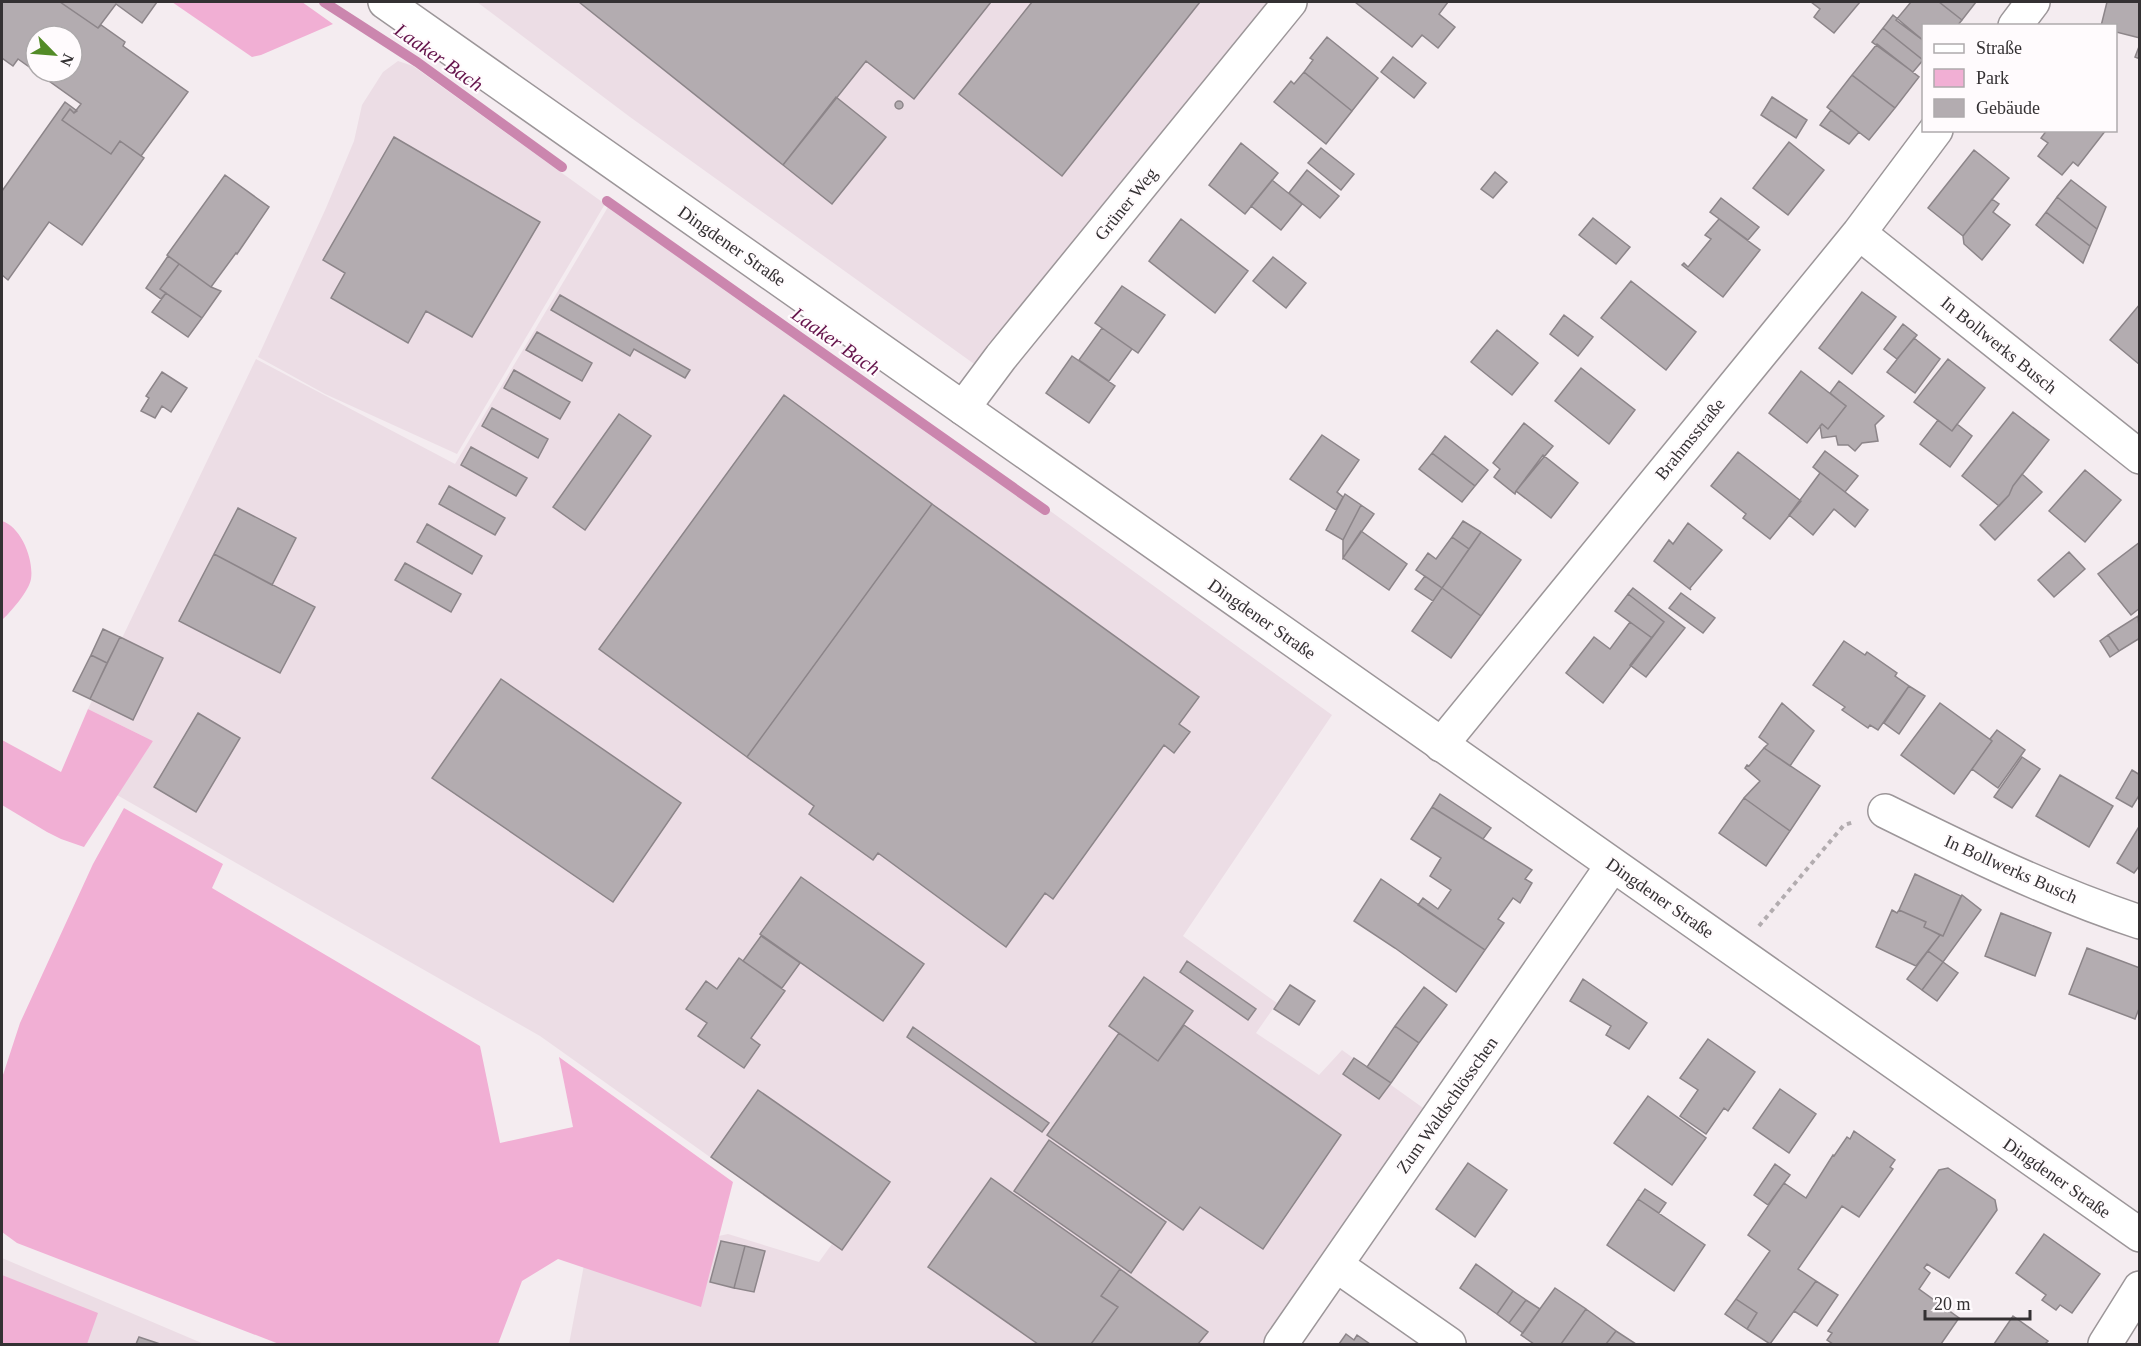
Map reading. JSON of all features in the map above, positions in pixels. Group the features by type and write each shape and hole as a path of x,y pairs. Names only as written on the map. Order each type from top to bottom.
{"street":[{"name":"Dingdener Straße","path":"385,2 2139,1235"},
{"name":"Grüner Weg","path":"963,408 1001,357 1290,2"},
{"path":"2016,24 2033,2"},
{"name":"Brahmsstraße","path":"1440,745 1859,232 1934,132"},
{"name":"In Bollwerks Busch","path":"1859,232 2139,457"},
{"name":"In Bollwerks Busch","path":"1885,811 2018,875 2139,922"},
{"name":"Zum Waldschlösschen","path":"1281,1344 1612,866"},
{"path":"1336,1265 1449,1344"},
{"path":"2105,1344 2139,1288"}],"path":[{"path":"1758,926 1844,825 1885,811"}],"shaded area":[{"path":"477,2 1268,2 977,366 630,117"},
{"path":"398,61 413,66 605,204 457,454 325,394 258,357 354,141 362,105 383,72"},
{"path":"608,207 930,424 1332,715 1183,936 1277,1003 1256,1033 1319,1075 1342,1050 1433,1115 1269,1344 569,1344 584,1265 728,1234 819,1262 832,1244 540,1036 117,795 153,741 88,709 256,359 455,464"},
{"path":"2,1258 204,1344 2,1344"}],"green space":[{"path":"172,2 302,2 333,24 252,57"},
{"path":"2,521 15,530 25,545 30,562 31,579 27,589 2,620"},
{"path":"88,709 153,741 84,847 47,832 2,805 2,740 61,772"},
{"path":"124,808 223,864 212,888 480,1046 500,1143 573,1127 559,1057 733,1182 701,1307 558,1259 522,1281 498,1344 279,1344 17,1243 2,1232 2,1078 20,1023 93,864"},
{"path":"2,1275 98,1313 87,1344 2,1344"}],"building":[{"path":"2,2 60,2 98,28 101,25 125,42 123,46 188,92 141,156 120,141 111,154 62,120 70,109 74,113 81,104 53,84 84,84 84,24 24,24 24,63 18,59 13,66 2,58"},
{"path":"60,2 157,2 142,23 116,4 98,28"},
{"path":"579,2 991,2 914,99 866,61 783,165"},
{"path":"1032,2 1200,2 1062,176 959,94"},
{"path":"1355,2 1448,2 1439,14 1455,27 1438,48 1422,35 1412,47"},
{"path":"1811,2 1860,2 1834,33 1814,17 1820,9"},
{"path":"1911,2 1939,2 1962,20 1959,24 1922,24 1922,40 1896,20"},
{"path":"1939,2 1976,2 1962,20"},
{"path":"2107,2 2140,2 2140,38 2117,32 2117,24 2102,24"},
{"path":"1893,15 1922,39 1922,59 1883,28"},
{"path":"1883,28 1922,61 1913,72 1872,42"},
{"path":"1327,37 1378,78 1352,111 1304,72 1313,60 1310,58"},
{"path":"1877,44 1919,77 1895,108 1852,75"},
{"path":"2140,44 2140,59 2135,57"},
{"path":"1393,57 1426,83 1414,98 1381,72"},
{"path":"1304,72 1352,111 1326,144 1274,102 1291,81 1294,84"},
{"path":"1852,75 1895,108 1869,140 1827,107"},
{"path":"836,97 886,137 832,204 783,165"},
{"path":"1772,97 1807,120 1796,138 1761,115"},
{"path":"899,101 903,105 899,109 895,105"},
{"path":"65,102 77,111 74,113 70,109 62,120 111,154 120,141 144,158 82,245 49,222 8,280 2,275 2,191"},
{"path":"1831,110 1859,132 1849,144 1820,125"},
{"path":"2046,132 2104,132 2078,166 2073,162 2062,175 2038,156 2048,143 2041,138"},
{"path":"394,137 540,222 472,337 426,311 408,343 331,298 345,273 323,260"},
{"path":"1789,142 1824,170 1788,215 1753,188"},
{"path":"1241,143 1278,173 1245,214 1209,185"},
{"path":"1321,148 1354,174 1341,190 1308,163"},
{"path":"1974,150 2009,178 1963,236 1928,208"},
{"path":"1307,170 1339,196 1320,218 1289,193"},
{"path":"1495,172 1507,182 1493,198 1481,189"},
{"path":"225,175 269,207 211,287 167,255"},
{"path":"1272,180 1302,204 1281,230 1251,206"},
{"path":"2071,180 2106,207 2097,229 2057,197"},
{"path":"2057,197 2097,229 2090,246 2046,212"},
{"path":"1721,198 1759,227 1748,240 1710,212"},
{"path":"1992,199 1999,204 1993,212 2010,225 1982,260 1964,244 1963,236"},
{"path":"2046,212 2090,246 2083,263 2036,225"},
{"path":"1593,218 1630,247 1616,264 1579,235"},
{"path":"1181,219 1248,271 1215,313 1149,261"},
{"path":"1719,219 1760,250 1723,297 1682,265 1684,263 1688,267 1711,239 1705,235"},
{"path":"168,256 179,264 160,289 166,293 161,299 146,288"},
{"path":"1273,257 1306,283 1286,308 1253,281"},
{"path":"179,264 211,287 221,291 202,318 160,289"},
{"path":"1631,281 1696,332 1666,370 1601,318"},
{"path":"1122,286 1165,315 1138,353 1095,323"},
{"path":"1862,292 1896,317 1852,374 1819,348"},
{"path":"166,293 202,318 188,337 152,312"},
{"path":"560,295 690,370 685,378 634,349 630,356 551,310"},
{"path":"2140,304 2140,365 2110,340"},
{"path":"1564,315 1593,337 1578,356 1550,334"},
{"path":"1903,324 1917,335 1897,359 1884,349"},
{"path":"1102,328 1132,349 1109,381 1079,360"},
{"path":"1497,330 1538,363 1512,395 1471,362"},
{"path":"537,332 592,363 582,381 526,350"},
{"path":"1914,338 1940,359 1915,393 1887,372"},
{"path":"1072,356 1115,386 1089,423 1046,393"},
{"path":"1948,359 1985,388 1952,431 1914,402"},
{"path":"1581,368 1635,410 1609,444 1555,401"},
{"path":"514,370 570,402 560,419 504,388"},
{"path":"1801,371 1846,406 1828,429 1822,424 1807,443 1769,413"},
{"path":"162,372 187,388 171,412 162,406 155,418 141,411 149,398 146,396"},
{"path":"1839,381 1884,416 1875,425 1878,441 1862,443 1855,451 1848,445 1838,445 1836,436 1822,438 1820,426 1822,424 1828,429 1846,406 1830,393"},
{"path":"784,395 932,504 747,757 599,649"},
{"path":"492,408 548,439 538,458 482,426"},
{"path":"2013,412 2049,440 1999,506 1962,476"},
{"path":"619,414 651,436 585,530 553,507"},
{"path":"1938,420 1952,431 1957,424 1972,436 1950,467 1920,444"},
{"path":"1524,423 1553,446 1515,494 1494,477 1500,469 1493,463"},
{"path":"1322,435 1359,460 1337,492 1343,497 1336,510 1290,479"},
{"path":"1445,436 1488,470 1475,486 1432,453"},
{"path":"471,447 527,478 516,496 461,465"},
{"path":"1825,451 1858,476 1845,492 1813,467"},
{"path":"1738,452 1801,501 1770,539 1743,518 1746,514 1711,486"},
{"path":"1432,453 1475,486 1462,502 1419,469"},
{"path":"1543,455 1578,483 1551,518 1516,491"},
{"path":"1813,467 1868,510 1855,527 1834,509 1813,535 1789,515 1820,473"},
{"path":"2085,470 2121,500 2085,542 2049,511"},
{"path":"2022,474 2042,492 1995,540 1980,525 2009,495"},
{"path":"449,486 505,518 495,535 439,504"},
{"path":"1345,494 1361,505 1343,540 1326,530"},
{"path":"932,504 1199,697 1179,724 1190,732 1174,753 1164,745 1053,899 1045,893 1006,947 878,853 873,860 809,814 814,806 747,757"},
{"path":"1361,505 1374,514 1343,558 1343,540"},
{"path":"238,508 296,538 272,585 214,554"},
{"path":"1463,521 1481,532 1469,549 1452,537"},
{"path":"1688,523 1722,550 1690,588 1691,590 1654,561 1669,540 1673,544"},
{"path":"427,524 482,556 472,574 417,542"},
{"path":"1361,531 1407,564 1389,590 1343,558"},
{"path":"1481,532 1521,560 1481,616 1442,588"},
{"path":"1452,537 1469,549 1442,588 1416,570 1428,553 1436,559"},
{"path":"2140,542 2140,608 2131,615 2098,574"},
{"path":"2069,552 2085,569 2054,597 2038,580"},
{"path":"214,554 315,607 280,673 179,621"},
{"path":"405,563 461,594 451,612 395,580"},
{"path":"1425,576 1442,588 1433,601 1415,589"},
{"path":"1442,588 1481,616 1451,658 1412,631"},
{"path":"1633,588 1685,628 1646,677 1630,665 1664,622 1628,594"},
{"path":"1681,593 1715,618 1703,633 1669,608"},
{"path":"1628,594 1664,622 1652,638 1615,611"},
{"path":"2138,616 2140,638 2119,651 2108,635"},
{"path":"1630,622 1652,638 1603,703 1566,673 1594,637 1610,649"},
{"path":"103,629 120,637 107,663 91,655"},
{"path":"2108,635 2119,651 2110,657 2100,641"},
{"path":"120,637 163,658 133,720 90,699"},
{"path":"1844,641 1865,655 1867,652 1897,673 1895,676 1909,686 1878,730 1870,725 1868,728 1842,710 1845,707 1813,685"},
{"path":"91,655 107,663 90,699 73,691"},
{"path":"501,679 681,803 613,902 432,778"},
{"path":"1909,686 1925,696 1899,734 1884,723"},
{"path":"1782,703 1814,731 1790,766 1764,748 1768,744 1759,737"},
{"path":"1940,703 1992,741 1954,794 1901,755"},
{"path":"198,713 240,738 196,812 154,787"},
{"path":"1997,730 2025,750 1998,788 1972,769"},
{"path":"1764,748 1820,786 1790,831 1744,798 1760,781 1745,768"},
{"path":"2022,757 2040,769 2012,808 1994,797"},
{"path":"2132,770 2140,775 2140,794 2132,807 2116,798"},
{"path":"2060,775 2113,806 2089,847 2036,816"},
{"path":"1440,794 1491,828 1483,839 1432,807"},
{"path":"1744,798 1790,831 1766,866 1719,833"},
{"path":"1432,807 1532,870 1525,879 1532,883 1520,903 1513,898 1498,919 1504,923 1485,950 1418,905 1423,898 1438,909 1451,890 1430,876 1441,858 1411,839"},
{"path":"2140,825 2140,865 2134,873 2117,863"},
{"path":"1915,874 1961,896 1943,936 1924,927 1926,922 1899,910"},
{"path":"801,877 924,964 883,1021 760,934"},
{"path":"1381,879 1485,950 1456,992 1354,921"},
{"path":"1962,895 1981,910 1943,962 1928,951 1940,935 1943,936"},
{"path":"1892,910 1897,913 1899,910 1926,922 1924,927 1940,935 1916,966 1876,947"},
{"path":"2001,913 2051,933 2035,976 1985,956"},
{"path":"761,936 800,963 782,988 743,961"},
{"path":"2087,948 2140,968 2140,1006 2135,1019 2069,994"},
{"path":"1928,951 1943,962 1922,990 1907,979"},
{"path":"739,958 785,991 751,1038 760,1045 744,1068 698,1036 707,1023 686,1009 706,981 717,989"},
{"path":"1187,961 1256,1009 1248,1020 1180,972"},
{"path":"1943,962 1958,973 1937,1001 1922,990"},
{"path":"1144,977 1193,1011 1158,1061 1109,1026"},
{"path":"1583,979 1647,1023 1629,1049 1606,1035 1611,1026 1570,1001"},
{"path":"1290,985 1315,1001 1299,1025 1274,1009"},
{"path":"1424,987 1447,1005 1419,1043 1395,1026"},
{"path":"1184,1025 1341,1135 1263,1249 1200,1207 1183,1230 1047,1135 1119,1033 1158,1061"},
{"path":"1395,1026 1419,1043 1391,1083 1367,1067"},
{"path":"913,1027 1049,1123 1042,1132 907,1037"},
{"path":"1708,1039 1755,1072 1728,1111 1724,1108 1706,1134 1680,1116 1698,1090 1680,1078"},
{"path":"1354,1058 1391,1083 1379,1099 1343,1074"},
{"path":"1780,1089 1816,1114 1789,1153 1753,1128"},
{"path":"758,1090 890,1182 842,1250 711,1157"},
{"path":"1648,1096 1706,1138 1672,1185 1614,1143"},
{"path":"1854,1131 1895,1160 1890,1167 1893,1169 1859,1217 1842,1206 1798,1269 1816,1281 1770,1344 1747,1329 1757,1313 1736,1299 1770,1251 1748,1235 1784,1183 1806,1198 1833,1155 1847,1137 1850,1139"},
{"path":"1049,1140 1166,1222 1131,1273 1014,1191"},
{"path":"1468,1163 1507,1190 1475,1237 1436,1209"},
{"path":"1775,1164 1790,1175 1768,1205 1754,1195"},
{"path":"1948,1168 1995,1200 1997,1210 1949,1278 1927,1264 1924,1268 1930,1273 1919,1289 1959,1318 1941,1344 1833,1344 1827,1340 1832,1333 1828,1331 1939,1170"},
{"path":"991,1178 1120,1269 1101,1296 1118,1307 1091,1344 1038,1344 928,1267"},
{"path":"1645,1189 1666,1203 1659,1213 1638,1199"},
{"path":"1638,1199 1705,1245 1674,1291 1607,1245"},
{"path":"2044,1234 2100,1274 2072,1313 2060,1305 2056,1310 2042,1300 2046,1295 2016,1273"},
{"path":"721,1241 745,1246 734,1288 710,1282"},
{"path":"745,1246 765,1251 754,1292 734,1288"},
{"path":"1476,1264 1513,1291 1497,1314 1460,1288"},
{"path":"1120,1269 1208,1332 1198,1344 1091,1344 1118,1307 1101,1296"},
{"path":"1816,1281 1838,1295 1817,1326 1794,1311"},
{"path":"1555,1288 1586,1309 1561,1344 1534,1344 1521,1335"},
{"path":"1513,1291 1526,1300 1509,1323 1497,1314"},
{"path":"1736,1299 1757,1313 1747,1329 1725,1314"},
{"path":"1526,1300 1540,1309 1523,1333 1509,1323"},
{"path":"1586,1309 1616,1331 1606,1344 1561,1344"},
{"path":"2013,1316 2048,1341 2045,1344 1994,1344"},
{"path":"1616,1331 1636,1344 1606,1344"},
{"path":"1346,1334 1354,1340 1357,1335 1370,1344 1339,1344"},
{"path":"139,1337 160,1344 136,1344"}],"waterway":[{"name":"Laaker Bach","path":"324,2 417,62 562,167"},
{"name":"Laaker Bach","path":"607,201 1045,510"}]}
